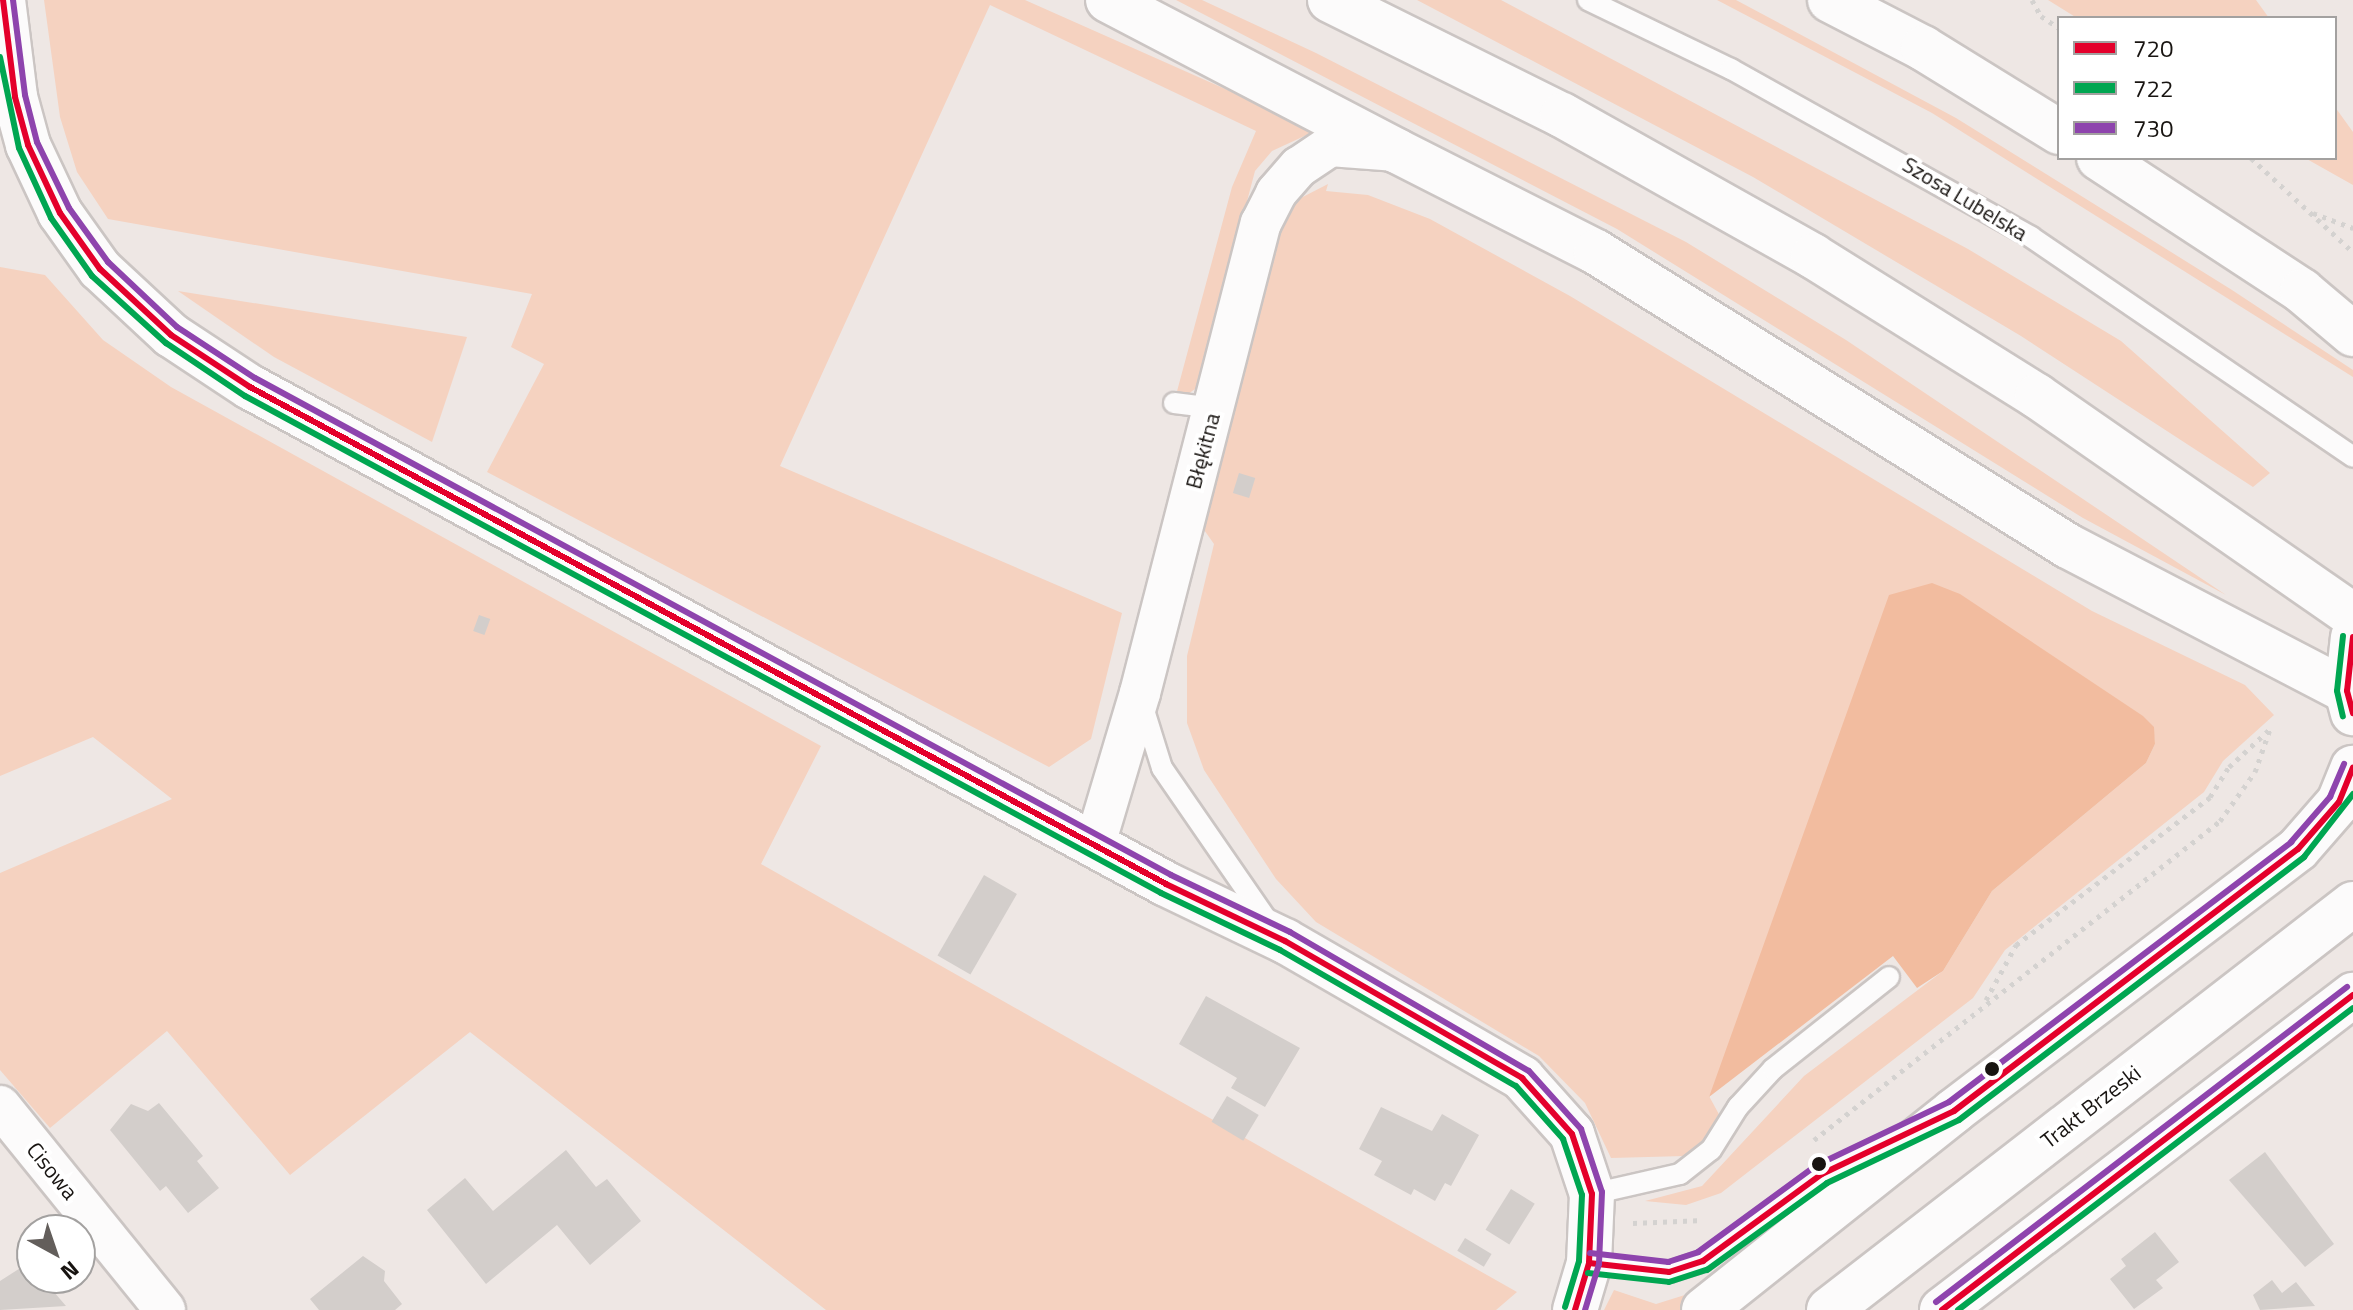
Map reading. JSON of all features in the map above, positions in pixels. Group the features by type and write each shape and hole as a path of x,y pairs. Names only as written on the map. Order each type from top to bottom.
{"main road":[{"path":"3,0 15,97 28,145 60,213 100,269 171,335 250,387 453,493 1095,844 1285,941 1522,1078 1572,1134 1592,1227 1575,1310"},
{"path":"1108,0 1596,252 2068,546 2350,702 2353,637"},
{"path":"1330,0 1562,115 1813,256 2215,516 2353,616"},
{"path":"1830,0 1923,48 2057,131"},
{"path":"2102,160 2302,291 2353,334"},
{"path":"2302,291 2353,315"},
{"path":"1704,1310 1954,1111 2298,849 2339,802 2353,768"},
{"name":"Trakt Brzeski","path":"1829,1310 2353,904"},
{"path":"1942,1310 2353,995"}],"street":[{"name":"Błękitna","path":"1095,844 1140,693 1261,223 1276,193 1299,167 1330,146 1397,151"},
{"name":"Cisowa","path":"0,1106 165,1310"}],"lane":[{"name":"Szosa Lubelska","path":"1588,0 1731,69 2031,237 2353,457"},
{"path":"1174,403 1214,408"},
{"path":"1140,693 1162,768 1225,864 1285,941"},
{"path":"1889,977 1773,1069 1738,1107 1711,1150 1680,1174 1592,1227 1669,1272 1703,1261 1822,1174 1954,1111"}],"path":[{"path":"2032,0 2041,16 2057,27"},
{"path":"2253,160 2353,252"},
{"path":"2309,211 2353,228"},
{"path":"1811,1143 1985,1002 2220,821 2255,772 2270,729 2229,767 2210,797 2016,945 1985,1002"},
{"path":"1592,1227 1712,1217"}],"shaded area":[{"path":"44,0 1025,0 1311,127 1311,133 1272,151 1255,171 1198,387 1185,396 1176,395 1232,187 1256,131 990,5 780,466 1122,613 1091,739 1049,767 487,472 544,364 511,347 532,294 108,219 77,172 60,117"},
{"path":"1176,0 1202,0 1316,53 1686,242 1846,340 2226,595 2083,518 1617,229"},
{"path":"1417,0 1501,0 1968,249 2121,341 2270,473 2253,487 2021,336 1753,177"},
{"path":"1717,0 1736,0 1956,118 2232,290 2353,370 2353,377 1932,113"},
{"path":"2048,0 2256,0 2268,16 2074,16"},
{"path":"2337,110 2353,132 2353,185 2309,160 2337,160"},
{"path":"1328,184 1326,191 1368,195 1430,219 1570,296 2092,611 2245,685 2274,715 2223,761 2204,792 2005,950 1973,998 1721,1193 1686,1205 1645,1201 1702,1186 1804,1076 1943,971 1992,891 2146,763 2155,744 2153,727 1709,1096 1721,1118 1697,1150 1685,1156 1611,1158 1585,1103 1539,1056 1316,922 1276,879 1204,770 1187,723 1187,656 1214,544 1202,527 1272,245 1291,203"},
{"path":"0,267 45,275 103,340 171,387 821,746 761,864 1517,1292 1496,1310 826,1310 470,1032 290,1175 167,1031 50,1128 0,1070 0,873 172,799 93,737 0,776"},
{"path":"178,291 467,337 432,442 274,357"},
{"path":"1932,583 1960,594 2143,716 2154,727 2155,744 2146,763 1992,891 1943,971 1917,988 1893,956 1709,1097 1889,595"},
{"path":"1773,1232 1692,1310 1604,1310 1614,1290 1656,1304 1688,1294"}],"building":[{"path":"1239,473 1255,478 1249,498 1233,493"},
{"path":"479,615 490,619 484,635 473,631"},
{"path":"984,875 1017,894 970,975 938,956"},
{"path":"1206,996 1300,1048 1265,1107 1231,1088 1237,1078 1179,1044"},
{"path":"1227,1096 1259,1115 1243,1141 1212,1122"},
{"path":"159,1103 203,1156 197,1161 219,1188 188,1213 166,1186 160,1191 110,1130 131,1104 148,1111"},
{"path":"1381,1107 1432,1131 1442,1114 1479,1135 1451,1186 1445,1183 1435,1201 1414,1189 1411,1195 1374,1175 1382,1161 1359,1149"},
{"path":"566,1150 596,1187 607,1179 641,1221 590,1265 557,1225 486,1284 427,1210 465,1178 493,1211"},
{"path":"2265,1152 2334,1244 2305,1267 2229,1180"},
{"path":"1511,1189 1535,1204 1509,1245 1486,1230"},
{"path":"2155,1232 2179,1262 2156,1280 2163,1288 2134,1309 2110,1279 2126,1266 2121,1259"},
{"path":"1465,1238 1492,1254 1484,1267 1457,1251"},
{"path":"363,1256 385,1271 384,1281 402,1304 395,1310 319,1310 310,1299"},
{"path":"16,1271 16,1294 56,1294 66,1306 0,1310 0,1281"},
{"path":"2272,1280 2282,1293 2296,1282 2315,1306 2260,1310 2253,1295"}],"transit line":[{"name":"720","path":"3,0 15,97 28,145 60,213 100,269 171,335 250,387 1166,884 1285,941 1522,1078 1572,1134 1592,1194 1589,1263 1575,1310"},
{"name":"730","path":"13,0 25,95 37,142 69,208 108,262 177,327 255,378 1171,875 1290,932 1529,1071 1581,1129 1602,1192 1599,1264 1585,1310"},
{"name":"722","path":"0,57 19,148 51,218 92,276 166,343 245,396 1161,893 1280,950 1516,1086 1563,1139 1582,1195 1579,1261 1565,1307"},
{"name":"722","path":"2343,636 2337,691 2343,716"},
{"name":"720","path":"2353,637 2347,691 2353,713"},
{"name":"730","path":"1590,1253 1668,1262 1698,1252 1817,1165 1949,1102 2291,842 2330,797 2344,764"},
{"name":"720","path":"1589,1263 1669,1272 1703,1261 1822,1174 1954,1111 2298,849 2339,802 2353,768"},
{"name":"722","path":"1588,1273 1669,1282 1707,1270 1827,1183 1959,1120 2304,857 2353,794"},
{"name":"730","path":"1936,1302 2347,987"},
{"name":"720","path":"1942,1310 2353,995"},
{"name":"722","path":"1958,1310 2353,1008"}]}
